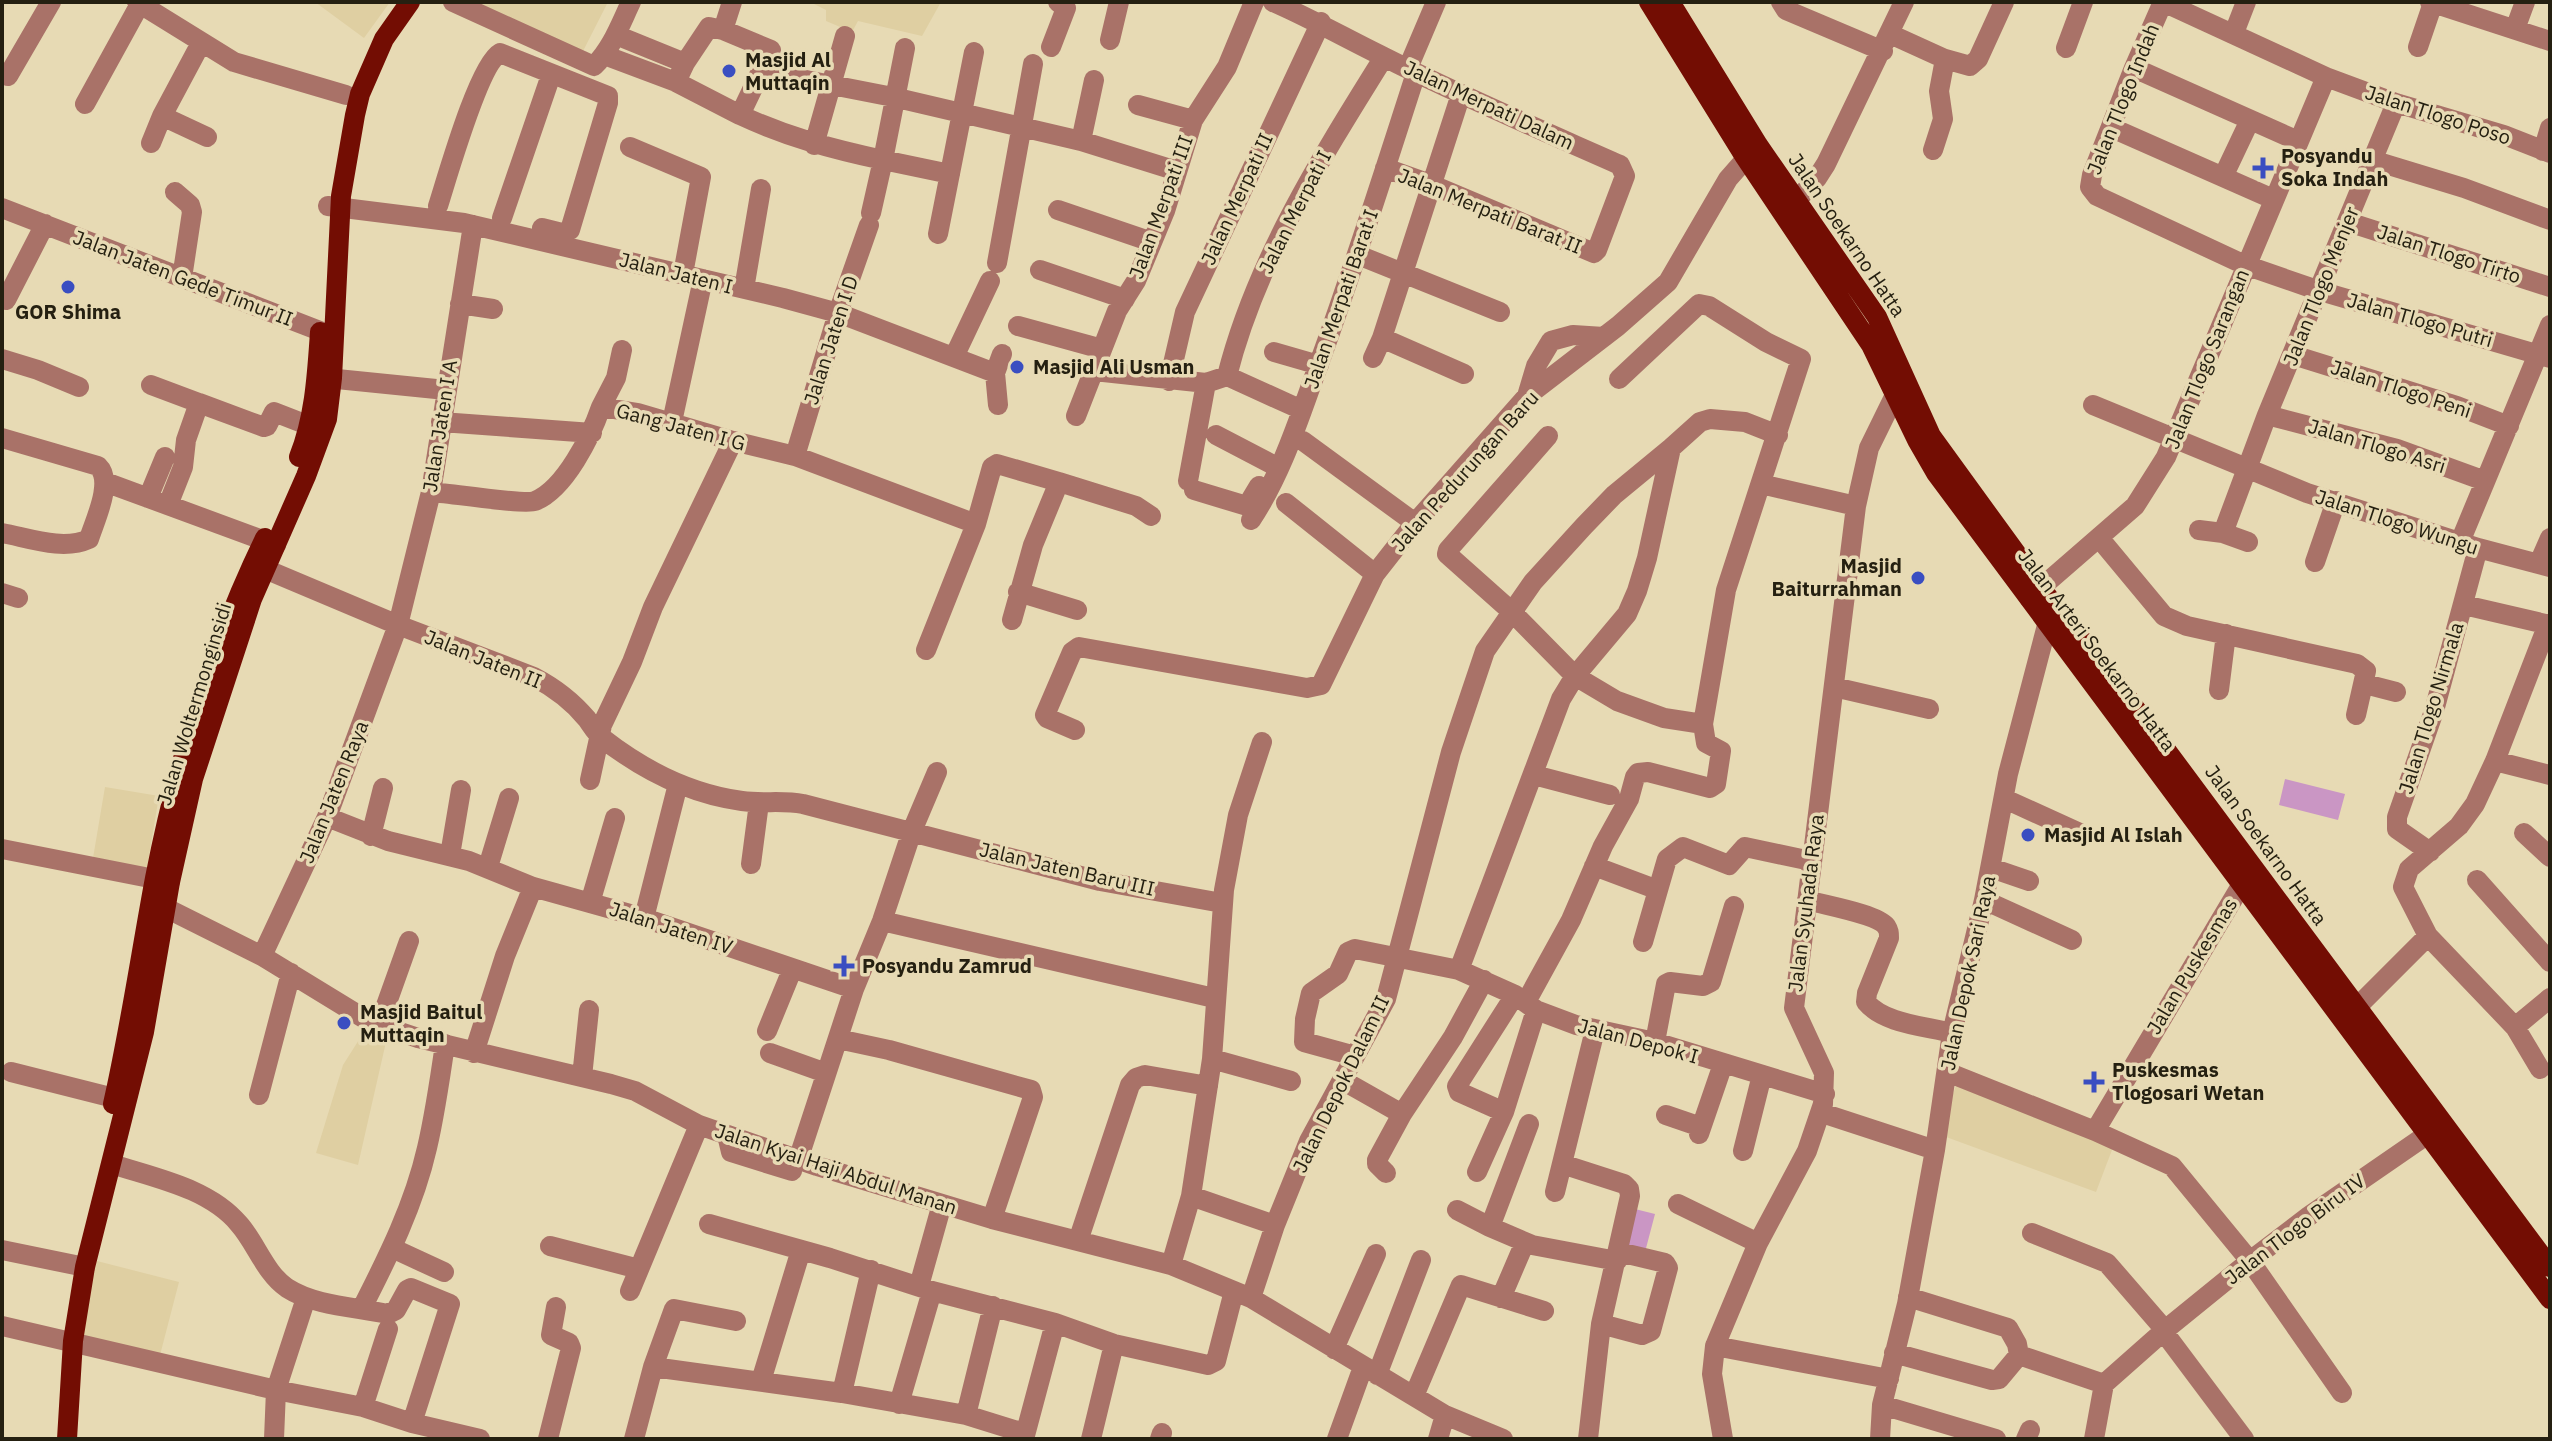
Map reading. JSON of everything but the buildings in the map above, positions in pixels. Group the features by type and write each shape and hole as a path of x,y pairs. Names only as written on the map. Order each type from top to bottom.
{"main road":[{"name":"Jalan Woltermonginsidi","path":"90,1220 112,1164 144,1032 162,880 186,776 236,597 270,542 323,431 334,201 346,95 374,33 395,2"},
{"name":"Jalan Woltermonginsidi","path":"186,776 265,569 270,542 325,378 320,331 322,261 334,201 360,94 384,39 410,2"},
{"name":"Jalan Arteri Soekarno Hatta","path":"1649,2 1791,207 1871,345 1936,473 2041,596 2047,626 2242,884 2349,1014 2428,1134 2550,1299"},
{"path":"1675,5 1752,151"},
{"name":"Jalan Soekarno Hatta","path":"1791,207 1877,317 1931,436 2041,596 2120,688 2349,1014 2550,1267"},
{"name":"Jalan Woltermonginsidi","path":"53,1439 79,1265 159,906"},
{"name":"Jalan Woltermonginsidi","path":"66,1340 67,1439"}],"street":[{"path":"8,76 51,2"},
{"path":"453,2 591,66 604,55 631,2"},
{"path":"723,30 732,2"},
{"path":"1051,47 1066,8 1058,2"},
{"path":"1110,40 1119,2"},
{"name":"Jalan Merpati III","path":"1076,416 1102,349 1152,242 1193,120 1227,67 1254,2"},
{"name":"Jalan Merpati Dalam","path":"1273,2 1321,22 1461,94 1620,165 1625,176 1595,252"},
{"name":"Jalan Merpati Barat I","path":"1251,520 1274,466 1294,435 1319,365 1358,255 1412,70 1436,2"},
{"path":"1781,2 1786,10 1963,66 1975,64 2004,2"},
{"path":"1791,207 1826,164 1904,2"},
{"path":"2066,48 2083,2"},
{"name":"Jalan Tlogo Poso","path":"2163,2 2326,77 2547,152"},
{"name":"Jalan Tlogo Indah","path":"2097,196 2090,182 2163,2"},
{"path":"2234,33 2246,2"},
{"path":"2515,29 2525,2"},
{"path":"85,104 139,3 234,62 346,95"},
{"path":"2418,47 2432,3 2550,41"},
{"name":"Jalan Merpati II","path":"1169,381 1185,312 1321,22"},
{"path":"680,72 709,27 770,48 740,115"},
{"path":"616,35 680,72 740,115 774,131 814,145 950,174"},
{"path":"814,145 845,36"},
{"path":"151,143 201,43"},
{"name":"Jalan Jaten I D","path":"795,456 870,219 905,48"},
{"path":"938,234 974,52"},
{"path":"334,201 438,206 562,233 570,230 609,99 606,95 500,53 490,60 438,206"},
{"path":"604,55 680,72"},
{"name":"Jalan Merpati I","path":"1227,376 1236,339 1311,175 1384,57"},
{"path":"1933,150 1943,119 1939,91 1945,59"},
{"path":"954,357 993,272 1033,64"},
{"path":"2134,68 2298,141"},
{"path":"760,71 893,97 1081,141 1177,171"},
{"path":"502,218 551,75"},
{"name":"Jalan Tlogo Sarangan","path":"2041,596 2135,506 2174,441 2326,77"},
{"path":"1081,141 1094,80"},
{"path":"1373,358 1461,94"},
{"name":"Jalan Tlogo Menjer","path":"2223,533 2267,415 2396,103"},
{"path":"1138,105 1193,120"},
{"path":"162,116 207,137"},
{"path":"2223,177 2250,120"},
{"path":"2112,128 2273,199"},
{"path":"2547,152 2550,128"},
{"path":"630,147 701,177 683,274"},
{"name":"Jalan Pedurungan Baru","path":"1075,730 1045,715 1072,652 1079,647 1307,688 1321,685 1375,574 1415,523 1527,396 1604,337 1668,282 1714,202 1752,151"},
{"path":"2372,160 2464,188 2550,220"},
{"name":"Jalan Merpati Barat II","path":"1385,168 1595,252"},
{"path":"744,289 761,189"},
{"path":"175,192 190,205 192,212 182,278"},
{"name":"Jalan Tlogo Putri","path":"2097,196 2245,265 2320,291 2544,356"},
{"name":"Jalan Jaten I","path":"334,201 473,225 838,313 954,357 999,363 998,405"},
{"name":"Jalan Jaten Gede Timur II","path":"2,208 320,331"},
{"path":"1058,210 1152,242"},
{"name":"Jalan Tlogo Tirto","path":"2348,222 2550,287"},
{"path":"3,302 45,224"},
{"name":"Jalan Jaten I A","path":"398,625 431,492 473,225"},
{"path":"1358,255 1500,312"},
{"path":"1040,270 1125,299"},
{"path":"672,422 703,279"},
{"path":"460,304 493,309"},
{"path":"1504,1112 1459,1092 1457,1086 1526,1002 1571,920 1594,866 1629,799 1638,773 1648,772 1710,788 1716,784 1722,753 1706,743 1703,724 1726,590 1801,359 1766,342 1709,306 1699,304 1619,379"},
{"name":"Jalan Tlogo Nirmala","path":"2430,852 2397,829 2396,824 2434,711 2464,605 2469,545 2485,481 2544,356 2550,325"},
{"path":"1018,326 1102,349"},
{"path":"1527,396 1536,366 1551,341 1573,335 1604,337"},
{"path":"1382,338 1464,374"},
{"path":"601,407 616,378 622,350"},
{"path":"1274,352 1319,365"},
{"name":"Jalan Tlogo Peni","path":"2293,355 2457,406 2509,426"},
{"path":"2,359 79,387"},
{"path":"1094,371 1206,383 1227,376 1302,410"},
{"path":"325,378 446,390"},
{"path":"1206,383 1191,485 1247,506 1274,466 1216,435"},
{"path":"151,385 264,427 274,412 310,426"},
{"name":"Jalan Syuhada Raya","path":"1823,1103 1824,1073 1794,1008 1856,506 1869,448 1896,393"},
{"path":"168,505 183,467 186,440 199,403"},
{"name":"Jalan Tlogo Wungu","path":"2093,405 2174,441 2307,493 2469,545 2545,565"},
{"name":"Gang Jaten I G","path":"441,422 592,433 601,407 638,413 795,456 976,524"},
{"name":"Jalan Tlogo Asri","path":"2267,415 2397,449 2485,481"},
{"name":"Jalan Depok Dalam II","path":"1114,1344 1188,1362 1213,1364 1216,1361 1309,1141 1386,999 1451,752 1475,676 1485,651 1511,611 1533,582 1614,495 1700,422 1710,419 1745,422 1778,435"},
{"path":"431,492 532,502 559,481 592,433"},
{"path":"1548,436 1447,552 1575,676 1629,705 1664,718 1703,724"},
{"path":"2,438 98,466 104,472 105,482 89,539 78,544 61,544 2,533"},
{"path":"590,780 599,736 653,607 733,441"},
{"path":"1303,441 1415,523"},
{"path":"1459,970 1561,699 1575,676 1627,614 1637,591 1671,448"},
{"path":"148,498 165,457"},
{"path":"926,650 976,524 992,467 997,464 1136,506 1151,516"},
{"path":"105,482 270,542"},
{"path":"1012,620 1033,545 1059,482"},
{"path":"1761,484 1856,506"},
{"path":"2315,562 2336,501"},
{"path":"1286,503 1375,574"},
{"path":"2199,530 2223,533 2248,542"},
{"path":"2545,565 2550,538"},
{"path":"2100,539 2164,616 2187,626 2357,664 2366,671 2356,715"},
{"name":"Jalan Jaten II","path":"265,569 552,686 569,699 599,736 650,772 678,784 739,801 795,802 912,831"},
{"path":"1018,592 1077,610"},
{"path":"2464,605 2549,624 2475,804 2459,826 2409,869 2403,887 2428,936 2515,1027 2540,1069"},
{"name":"Jalan Jaten Raya","path":"262,956 327,817 398,625"},
{"name":"Jalan Depok Sari Raya","path":"1880,1439 1882,1405 1908,1297 1935,1150 1952,1033 1991,868 2008,774 2047,626"},
{"path":"2219,690 2226,634"},
{"path":"2365,684 2396,692"},
{"path":"1834,687 1929,709"},
{"path":"1171,1265 1191,1196 1212,1059 1222,903 1238,815 1262,742"},
{"path":"2495,761 2550,775"},
{"path":"798,1160 854,989 937,772"},
{"path":"1534,775 1610,795"},
{"path":"644,918 678,784"},
{"path":"371,836 383,788"},
{"path":"450,855 461,790"},
{"path":"488,867 509,798"},
{"path":"2005,799 2080,833"},
{"path":"751,864 759,803"},
{"name":"Jalan Jaten IV","path":"327,817 371,836 488,867 533,887 644,918 854,989"},
{"path":"590,903 615,818"},
{"name":"Jalan Jaten Baru III","path":"912,831 1100,881 1222,903"},
{"path":"2524,833 2550,857"},
{"path":"1643,942 1667,859 1683,847 1729,865 1745,847 1811,861"},
{"path":"2,849 162,880"},
{"path":"1594,866 1658,890"},
{"path":"1991,868 2029,881"},
{"path":"2477,880 2550,962"},
{"name":"Jalan Puskesmas","path":"2095,1131 2242,884"},
{"path":"474,1053 505,956 533,887"},
{"path":"1807,900 1871,918 1888,929 1889,938 1867,993 1866,1002 1871,1008 1882,1015 1952,1033"},
{"path":"1984,900 2072,940"},
{"name":"Jalan Kyai Haji Abdul Manan","path":"159,906 262,956 370,1022 474,1053 635,1091 699,1125 941,1210 992,1219 1171,1265 1243,1294 1445,1415 1503,1439"},
{"path":"1655,1042 1666,984 1703,986 1711,982 1734,906"},
{"path":"882,921 1214,998"},
{"path":"2349,1014 2428,936"},
{"path":"379,1025 409,941"},
{"name":"Jalan Depok I","path":"1355,1056 1304,1042 1305,1019 1311,993 1338,974 1351,950 1363,950 1459,970 1595,1030 1655,1042 1762,1075 1935,1150"},
{"path":"767,1031 792,970"},
{"path":"259,1095 291,973"},
{"path":"1386,1173 1377,1160 1402,1114 1453,1037 1484,980"},
{"path":"2515,1027 2550,998"},
{"path":"1477,1172 1504,1112 1526,1002"},
{"path":"582,1077 589,1010"},
{"path":"1555,1192 1595,1030"},
{"path":"838,1039 1016,1084 1033,1093 992,1219"},
{"path":"362,1308 392,1248 427,1150 445,1044"},
{"path":"770,1053 826,1073"},
{"path":"1212,1059 1291,1081"},
{"path":"1666,1115 1700,1131 1723,1064"},
{"path":"11,1072 114,1098"},
{"path":"1947,1072 2095,1131 2172,1166 2250,1261 2342,1393"},
{"path":"1078,1241 1130,1085 1136,1078 1155,1075 1208,1086"},
{"path":"1743,1151 1762,1075"},
{"path":"1342,1080 1402,1114"},
{"path":"1723,1439 1712,1374 1715,1346 1758,1243 1807,1151 1823,1103"},
{"path":"1490,1227 1529,1124"},
{"path":"630,1291 699,1125"},
{"name":"Jalan Tlogo Biru IV","path":"2104,1384 2250,1261 2428,1134"},
{"path":"727,1135 731,1152 941,1210 1022,1236 1033,1229"},
{"path":"112,1164 197,1193 218,1205 239,1223 284,1286 306,1298 362,1308 390,1321"},
{"path":"1562,1164 1624,1184 1630,1196 1601,1324 1588,1439"},
{"path":"1191,1196 1275,1225"},
{"path":"1678,1204 1758,1243"},
{"path":"899,1404 941,1210"},
{"path":"1457,1210 1525,1242 1665,1263 1668,1268 1651,1331 1642,1335 1601,1324"},
{"path":"709,1224 871,1270 926,1289 1055,1323 1114,1344 1091,1439"},
{"path":"2032,1233 2107,1263 2164,1331 2244,1439"},
{"path":"1501,1298 1525,1242"},
{"path":"550,1246 639,1269"},
{"path":"392,1248 444,1272"},
{"path":"2,1250 79,1265"},
{"path":"761,1381 801,1250"},
{"path":"1334,1349 1376,1254"},
{"path":"1337,1439 1421,1260"},
{"path":"842,1393 871,1270"},
{"path":"1414,1396 1461,1285 1544,1311"},
{"path":"363,1407 390,1321 409,1289 451,1306 412,1423"},
{"path":"1908,1297 2008,1328 2019,1355"},
{"path":"274,1439 276,1390 306,1298"},
{"path":"966,1415 993,1306"},
{"path":"548,1439 571,1348 569,1343 551,1335 556,1307"},
{"path":"634,1439 653,1367 674,1309 736,1321"},
{"path":"653,1367 842,1393 966,1415 1024,1436 1055,1323"},
{"path":"2,1326 276,1390 363,1407 469,1438"},
{"path":"1715,1346 1889,1379"},
{"path":"1894,1353 1992,1380 1999,1379 2019,1355"},
{"path":"2019,1355 2104,1384 2098,1436"},
{"path":"1882,1405 1996,1439"},
{"path":"1438,1439 1445,1415"}],"shaded area":[{"path":"315,2 390,2 364,38"},
{"path":"469,2 608,2 580,57"},
{"path":"810,2 941,2 922,36 858,21 852,32 826,21 826,10"},
{"path":"2285,779 2345,794 2338,820 2279,805"},
{"path":"105,787 159,796 146,874 92,864"},
{"path":"362,1035 386,1042 358,1165 316,1153 343,1065"},
{"path":"1957,1083 2115,1142 2096,1192 1938,1134"},
{"path":"1635,1209 1655,1214 1645,1252 1625,1247"},
{"path":"97,1261 179,1282 159,1359 77,1337"}],"place":[{"name":"Masjid Al Muttaqin","path":"729,71"},
{"name":"Posyandu Soka Indah","path":"2263,168"},
{"name":"GOR Shima","path":"68,287"},
{"name":"Masjid Ali Usman","path":"1017,367"},
{"name":"Masjid Baiturrahman","path":"1918,578"},
{"name":"Masjid Al Islah","path":"2028,835"},
{"name":"Posyandu Zamrud","path":"844,966"},
{"name":"Masjid Baitul Muttaqin","path":"344,1023"},
{"name":"Puskesmas Tlogosari Wetan","path":"2094,1082"}]}
